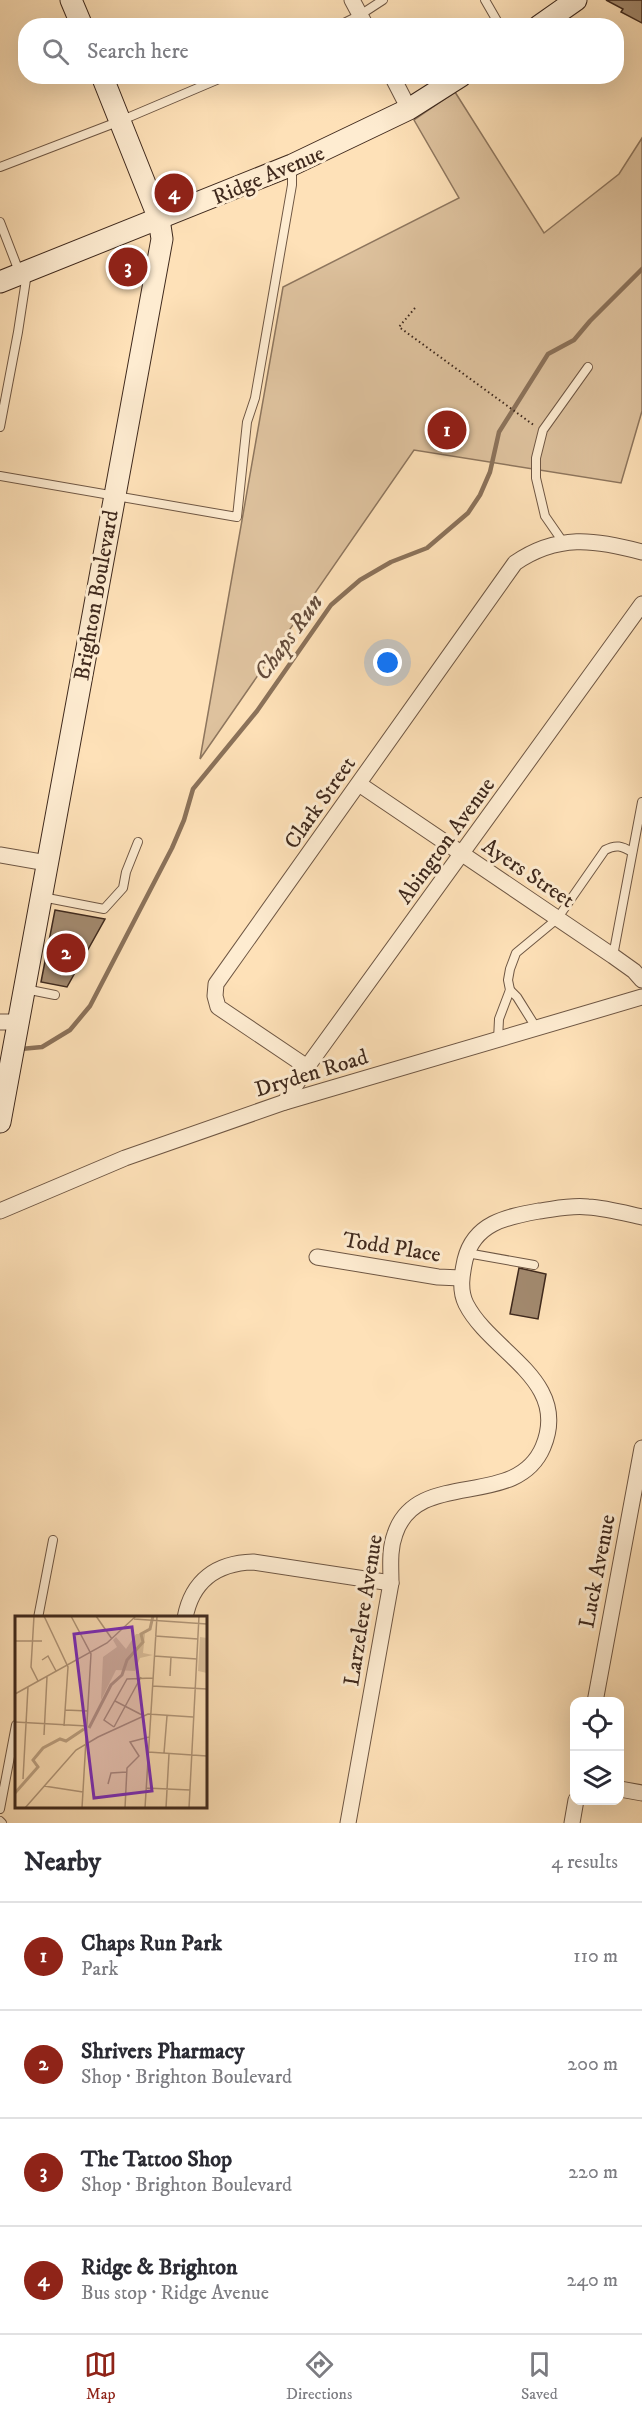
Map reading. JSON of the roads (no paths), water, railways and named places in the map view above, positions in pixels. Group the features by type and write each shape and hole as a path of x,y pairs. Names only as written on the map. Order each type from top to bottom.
{"street":[{"path":"71,0 79,18"},
{"path":"352,0 362,18"},
{"path":"550,18 576,0"},
{"name":"Brighton Boulevard","path":"0,1122 10,1069 11,1027 24,989 162,239 159,219 105,84"},
{"path":"396,84 410,109"},
{"name":"Ridge Avenue","path":"0,282 292,165 410,109 449,84"},
{"name":"Clark Street","path":"307,1067 218,1007 215,996 216,984 481,614 506,573 521,559 542,548 563,542 592,541 642,552"},
{"name":"Abington Avenue","path":"285,1102 307,1067 642,604"},
{"name":"Ayers Street","path":"359,784 613,956 642,980"},
{"path":"0,855 47,863"},
{"name":"Dryden Road","path":"0,1211 125,1158 285,1102 642,997"},
{"name":"Larzelere Avenue","path":"348,1823 391,1583 390,1554 394,1534 402,1518 415,1505 436,1495 489,1486 520,1474 534,1462 543,1447 549,1426 547,1405 538,1382 477,1318 466,1303 461,1278 467,1253 475,1236 488,1225 504,1217 571,1206 591,1207 642,1217"},
{"name":"Todd Place","path":"317,1257 438,1277 461,1278"},
{"name":"Luck Avenue","path":"596,1697 642,1448"},
{"path":"185,1616 192,1595 201,1582 215,1570 234,1563 254,1562 391,1583"},
{"path":"624,1790 642,1794"},
{"path":"572,1823 575,1805"}],"lane":[{"path":"365,18 383,0"},
{"path":"484,0 495,18"},
{"path":"0,167 120,121 207,84"},
{"path":"0,476 237,517 247,422 257,387 292,186 292,165"},
{"path":"0,222 23,273 18,332 0,427"},
{"path":"563,542 544,516 536,478 536,458 543,430 588,367"},
{"path":"613,956 642,802"},
{"path":"41,896 104,909 123,888 126,872 138,842"},
{"path":"498,1040 499,1019 510,990 508,980 516,953 557,919 605,850 613,845 623,846 632,852"},
{"path":"24,989 55,994"},
{"path":"510,990 537,1029"},
{"path":"467,1253 534,1265"},
{"path":"38,1616 53,1540"},
{"path":"0,1809 15,1730"}],"waterway":[{"name":"Chaps Run","path":"21,1049 42,1047 70,1030 90,1006 172,848 184,820 193,789 257,711 331,605 360,580 391,562 427,548 468,513 480,495 490,472 499,432 548,354 574,340 642,269"}],"place":[{"name":"Ridge & Brighton","path":"174,193"},
{"name":"The Tattoo Shop","path":"128,267"},
{"name":"Chaps Run Park","path":"447,430"},
{"name":"Shrivers Pharmacy","path":"66,953"}]}
